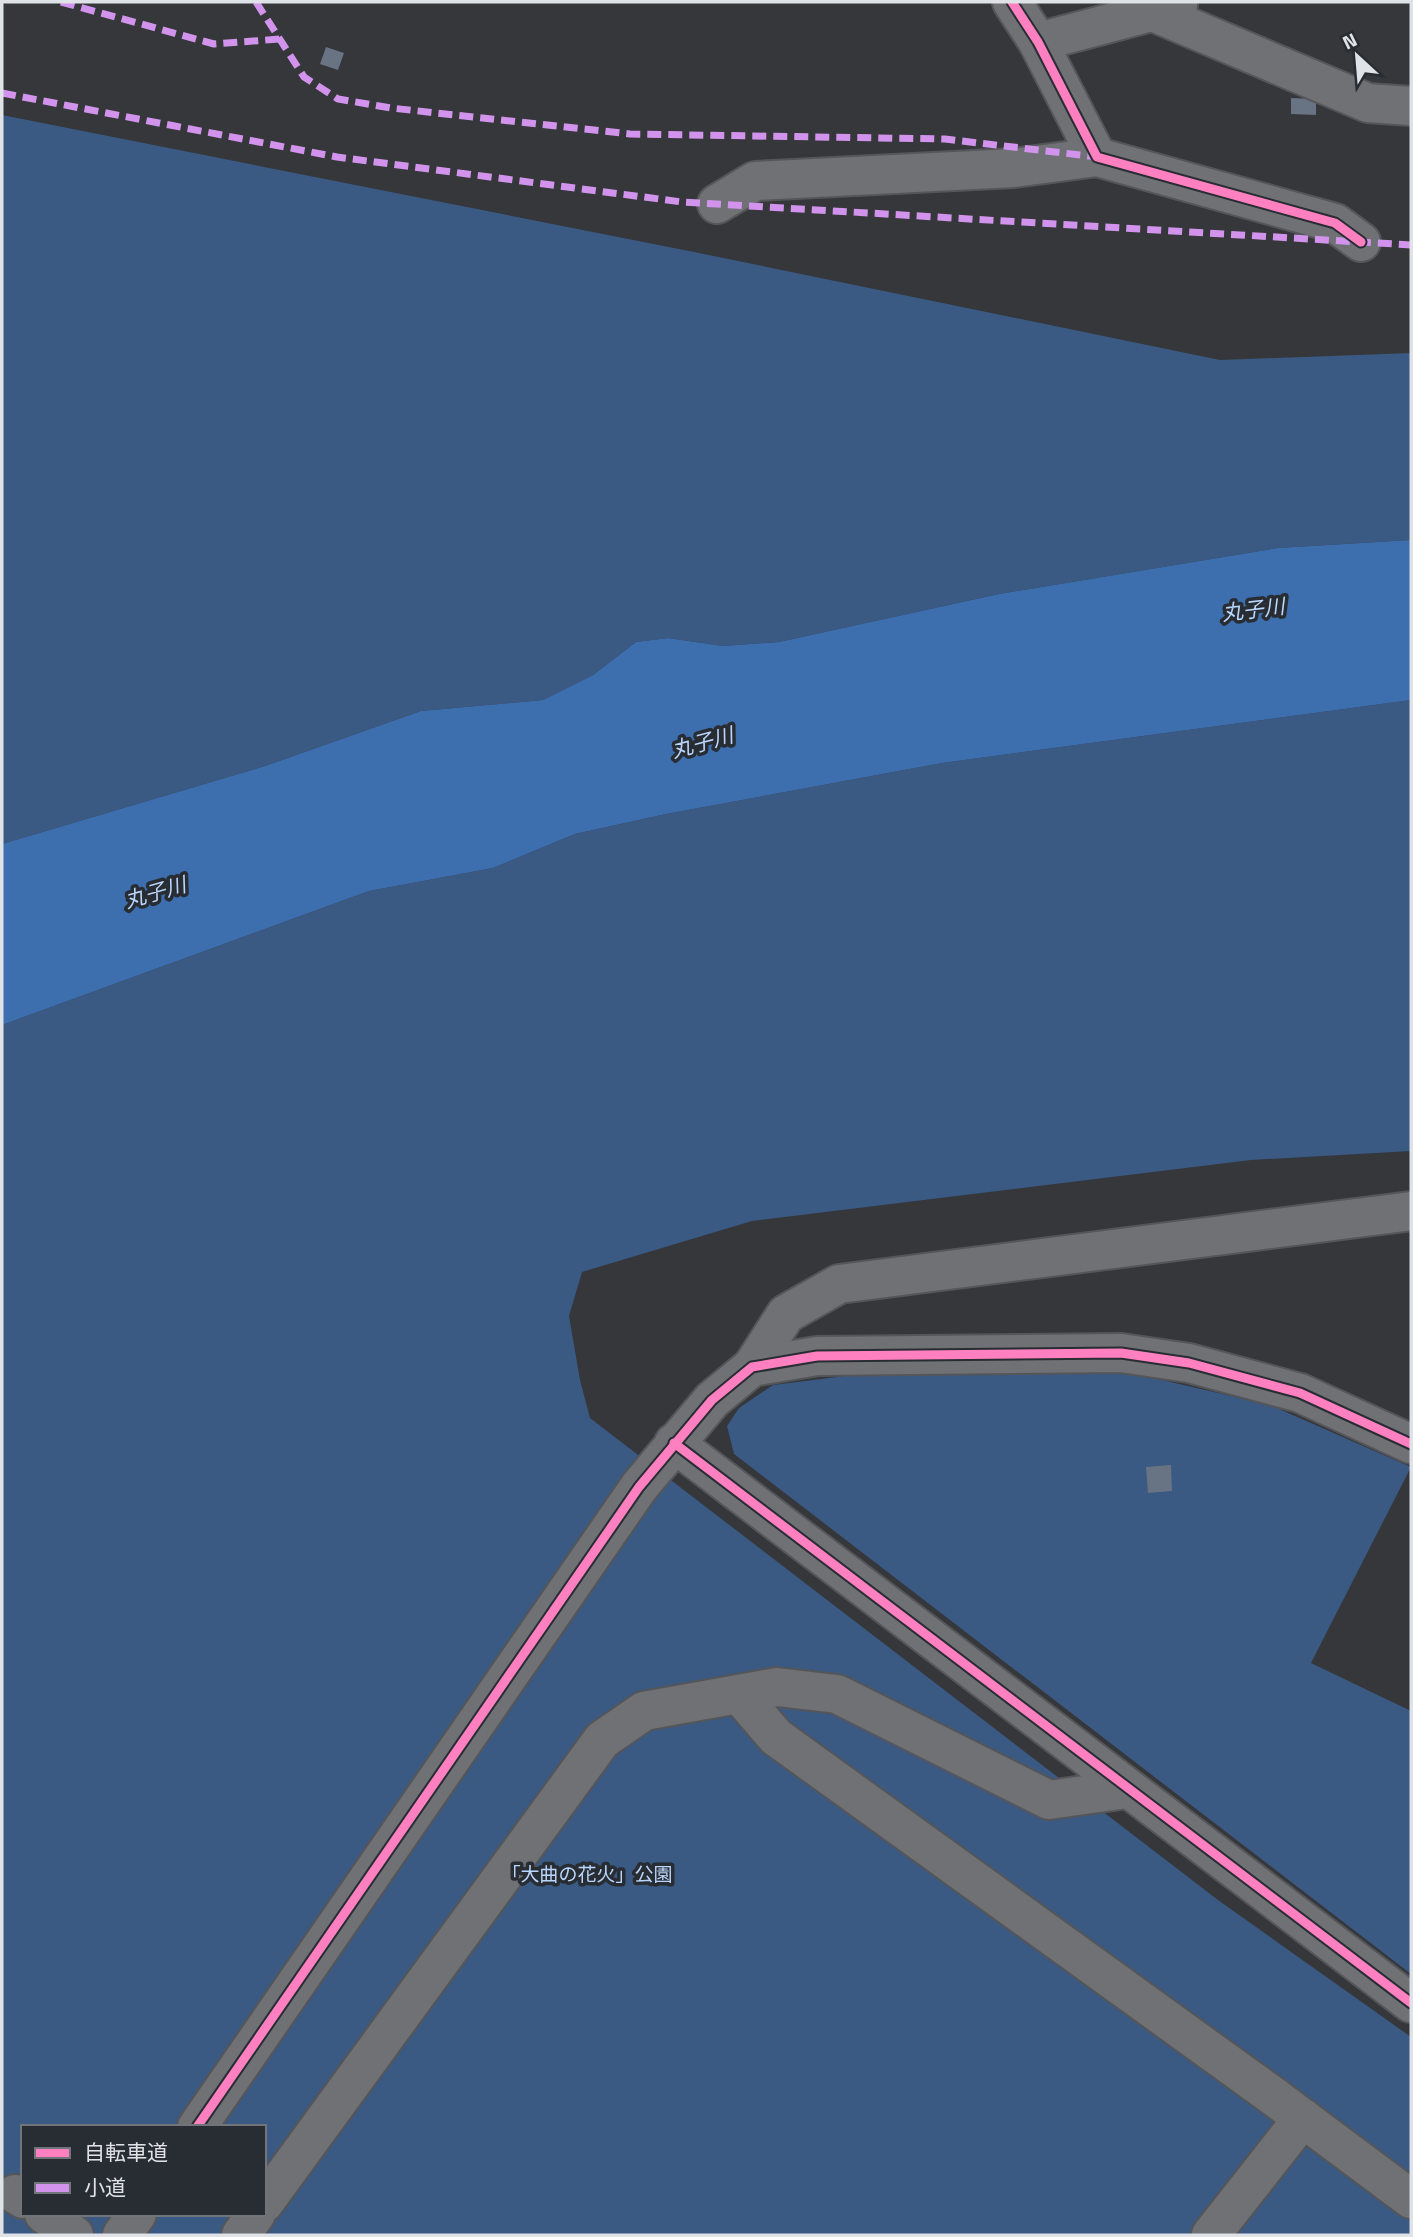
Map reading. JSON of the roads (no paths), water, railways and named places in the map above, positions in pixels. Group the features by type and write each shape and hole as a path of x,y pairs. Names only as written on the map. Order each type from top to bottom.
{"street":[{"path":"1012,2 1038,42 1097,157"},
{"path":"1038,42 1191,2"},
{"path":"1153,12 1368,103 1411,106"},
{"path":"717,204 755,181 1014,168 1097,157 1335,223 1361,242"},
{"path":"198,2125 639,1487 712,1400 752,1367 786,1314 839,1284 1411,1211"},
{"path":"752,1367 817,1356 1121,1353 1189,1363 1300,1393 1411,1444"},
{"path":"674,1443 1411,2003"},
{"path":"266,2200 602,1740 644,1711 777,1687 837,1694 1049,1800 1127,1789"},
{"path":"739,1694 776,1737 1411,2199"},
{"path":"1211,2235 1303,2118"},
{"path":"46,2216 74,2235"},
{"path":"122,2235 136,2216"},
{"path":"241,2235 255,2216"}],"water":[{"name":"丸子川","path":"1411,540 1411,700 942,763 666,814 575,834 493,868 369,891 2,1025 2,844 265,766 421,711 543,700 593,675 636,642 668,638 723,646 779,642 999,594 1278,548"}],"park label":[{"name":"「大曲の花火」公園","path":"587,1873"}]}
